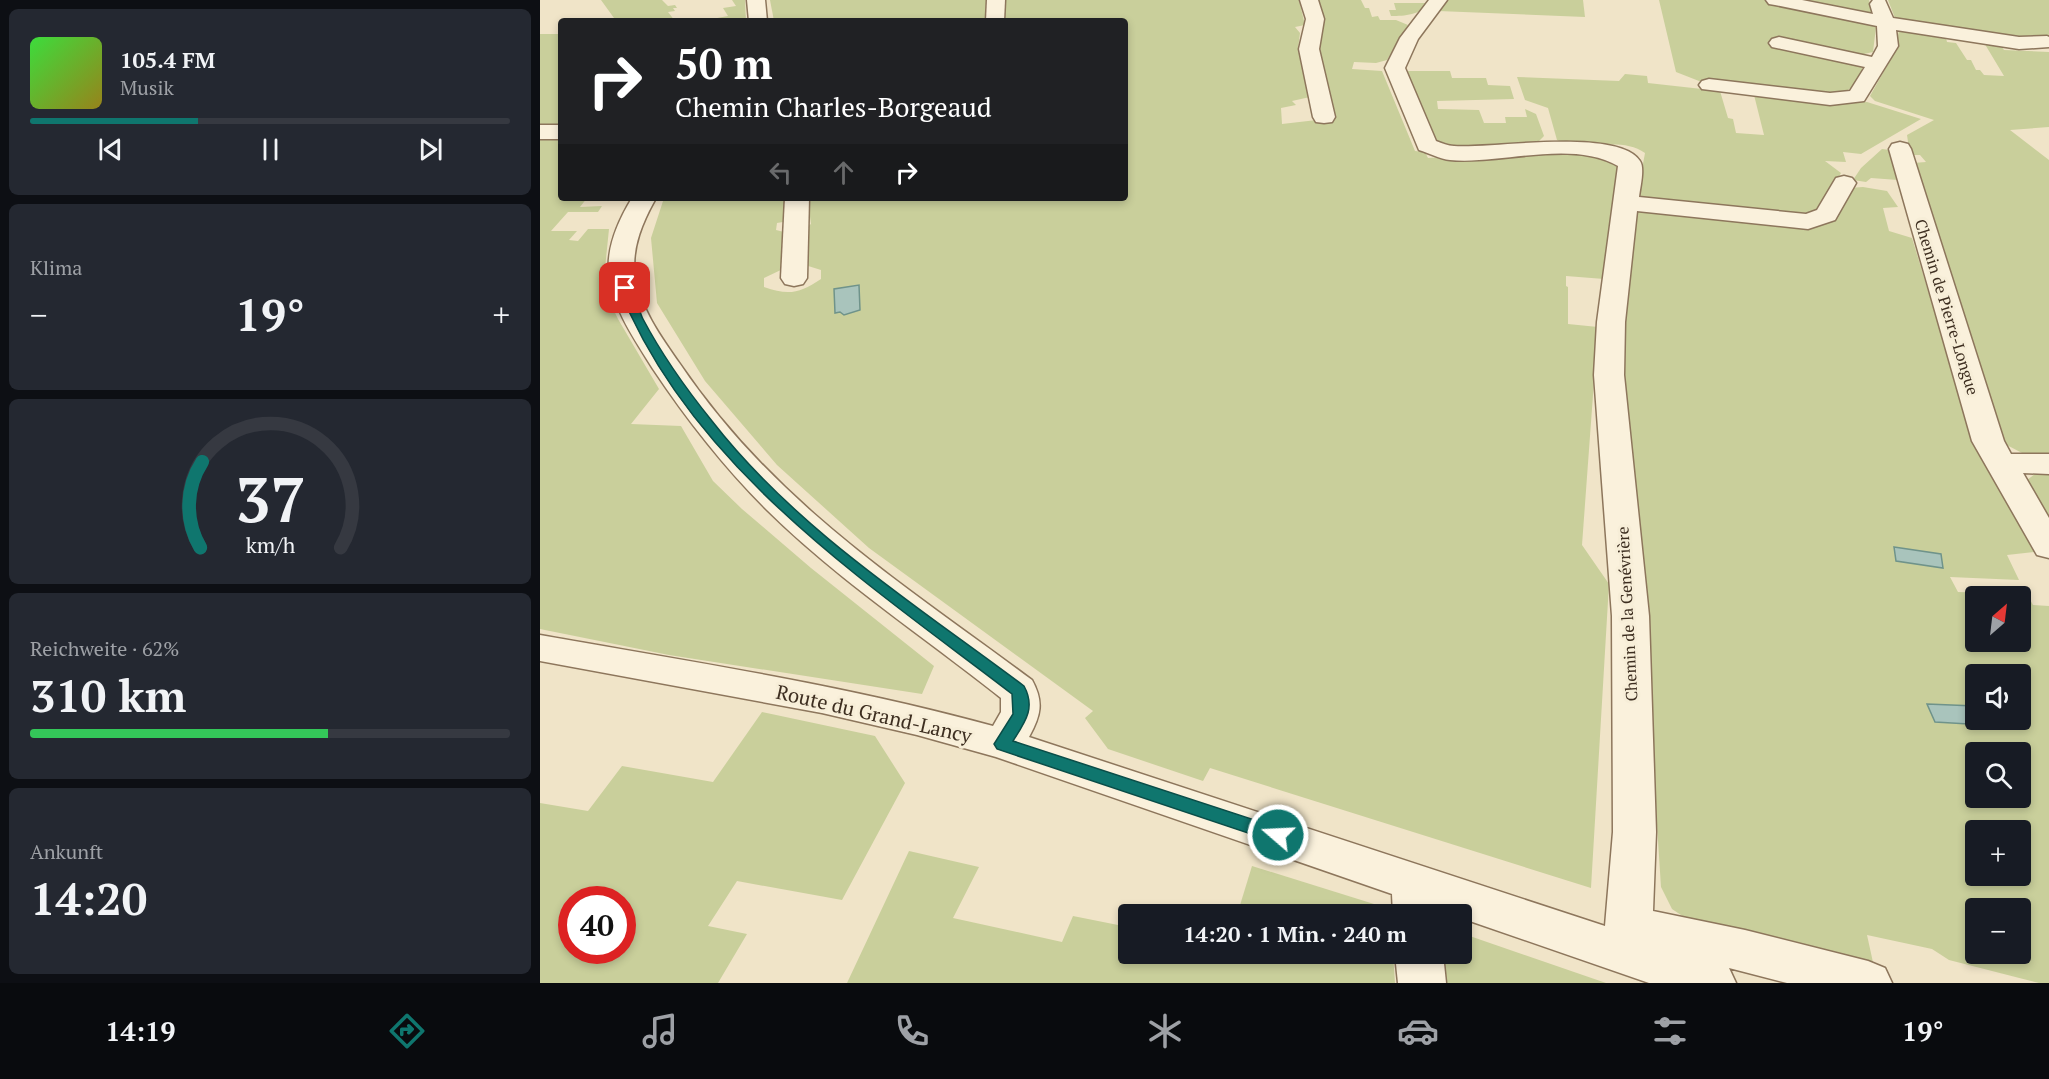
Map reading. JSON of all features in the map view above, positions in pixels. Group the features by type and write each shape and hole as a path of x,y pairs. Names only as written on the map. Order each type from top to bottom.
{"street":[{"path":"756,0 758,18"},
{"path":"994,18 996,0"},
{"path":"1309,0 1315,19 1309,49 1324,117"},
{"name":"Chemin de la Genévrière","path":"1438,0 1409,38 1395,68 1427,145 1450,153 1596,149 1612,153 1630,163 1627,203 1611,318 1609,372 1612,432 1628,570 1636,860 1627,940"},
{"path":"1775,0 1886,24 1976,39 2048,42"},
{"path":"1709,85 1845,99 1857,97 1888,46 1886,24 1877,0"},
{"path":"1779,43 1878,64"},
{"path":"540,132 558,132"},
{"name":"Chemin de Pierre-Longue","path":"1900,149 1961,358 1988,441 2049,547"},
{"path":"1627,203 1808,222 1826,215 1844,183"},
{"path":"642,201 632,219 625,242 622,258 623,280 637,319 685,396 745,468 825,544 1018,690 1022,698 1021,714 1003,744"},
{"path":"794,278 794,224 797,201"},
{"path":"2000,463 2049,464"},
{"name":"Route du Grand-Lancy","path":"540,648 822,699 917,720 1003,744 1415,898 1627,940 1745,951 1868,983"},
{"name":"Route du Grand-Lancy","path":"1627,940 1712,983"},
{"path":"1420,964 1422,983"}],"green space":[{"path":"601,0 662,0 668,6 675,5 677,8 673,8 675,11 668,12 673,18 614,18"},
{"path":"732,0 745,0 746,18 717,18 728,16 723,8 736,6"},
{"path":"770,0 986,0 985,18 773,18"},
{"path":"1004,0 1299,0 1305,25 1295,27 1300,33 1298,49 1310,97 1292,101 1296,105 1281,108 1282,124 1334,118 1317,48 1317,0 1361,0 1365,8 1369,8 1372,17 1378,16 1380,20 1396,20 1408,25 1387,60 1376,63 1354,62 1352,69 1382,71 1415,151 1425,152 1428,158 1549,151 1596,154 1618,159 1604,279 1566,276 1568,324 1598,327 1582,545 1609,584 1591,888 1210,768 1203,781 1108,749 1085,718 1093,711 869,548 777,465 705,381 657,303 651,238 663,201 785,201 783,222 777,223 776,230 784,232 785,268 764,278 764,287 780,292 794,292 821,279 821,270 805,265 805,228 811,224 810,217 804,217 806,201 1128,201 1128,18 1003,18"},
{"path":"1444,0 1583,0 1585,17 1438,11"},
{"path":"1659,0 1767,0 1868,23 1876,27 1873,52 1855,56 1863,70 1849,89 1835,94 1699,81 1676,72"},
{"path":"1784,0 1869,0 1872,12 1866,14"},
{"path":"1888,0 2049,0 2049,36 2030,35 2028,39 1906,23 1895,18"},
{"path":"1394,3 1429,3 1417,12 1391,16 1389,10 1396,10"},
{"path":"1909,30 1946,38 1947,42 1956,43 1967,60 1971,60 1976,70 1980,70 1984,75 2004,76 1983,41 1999,43 2004,50 2049,52 2049,127 2010,130 2049,160 2049,455 2024,454 2001,442 1913,163 1926,162 1920,155 1910,155 1907,135 1934,120 1875,101 1870,96 1893,55 1899,31"},
{"path":"540,34 558,34 558,130 540,129"},
{"path":"1402,71 1450,71 1452,78 1486,78 1488,85 1510,86 1514,99 1437,101 1438,109 1479,110 1484,123 1506,123 1505,117 1527,117 1525,109 1536,114 1544,136 1535,145 1454,149 1433,142"},
{"path":"1625,74 1647,76 1648,83 1720,91 1728,118 1733,119 1736,133 1764,135 1754,95 1830,103 1867,102 1921,119 1861,154 1843,152 1846,162 1825,161 1841,173 1818,211 1804,217 1645,201 1637,196 1645,153 1625,145 1579,145 1557,140 1548,108 1525,100 1517,77 1619,81"},
{"path":"540,136 558,136 558,201 585,201 580,207 602,206 598,212 568,212 551,231 577,231 569,240 578,241 588,229 609,229 603,288 618,319 659,389 631,424 681,426 713,481 742,509 811,568 934,666 922,694 669,655 540,629"},
{"path":"1882,149 1890,150 1898,180 1871,178 1866,182 1853,180 1861,168"},
{"path":"1863,187 1887,191 1898,207 1883,208 1889,231 1912,238 1974,442 2035,552 2007,555 2019,580 1950,577 1958,592 1965,592 1965,652 2031,652 2031,601 2033,605 2049,606 2049,983 2039,983 1949,960 1932,949 1867,935 1876,976 1693,923 1672,909 1661,887 1635,482 1621,400 1622,351 1635,213 1647,210 1801,227 1849,188"},
{"path":"2039,471 2049,471 2049,527 2023,483"},
{"path":"762,712 875,736 905,783 842,900 737,881 708,926 747,934 718,983 540,983 540,803 588,811 622,766 713,782"},
{"path":"909,851 979,867 953,918 1062,942 1073,916 1118,925 1118,964 1394,964 1395,983 847,983"},
{"path":"1252,866 1374,904 1240,904"},
{"path":"1472,937 1606,983 1442,983 1441,964 1472,964"}],"water":[{"path":"859,285 860,310 844,315 840,312 835,313 834,289"},
{"path":"1894,547 1941,554 1943,568 1896,561"},
{"path":"1927,704 1965,706 1965,724 1935,722"}],"route":[{"path":"625,288 637,319 685,396 745,468 825,544 1018,690 1023,708 1003,744 1278,835"}]}
